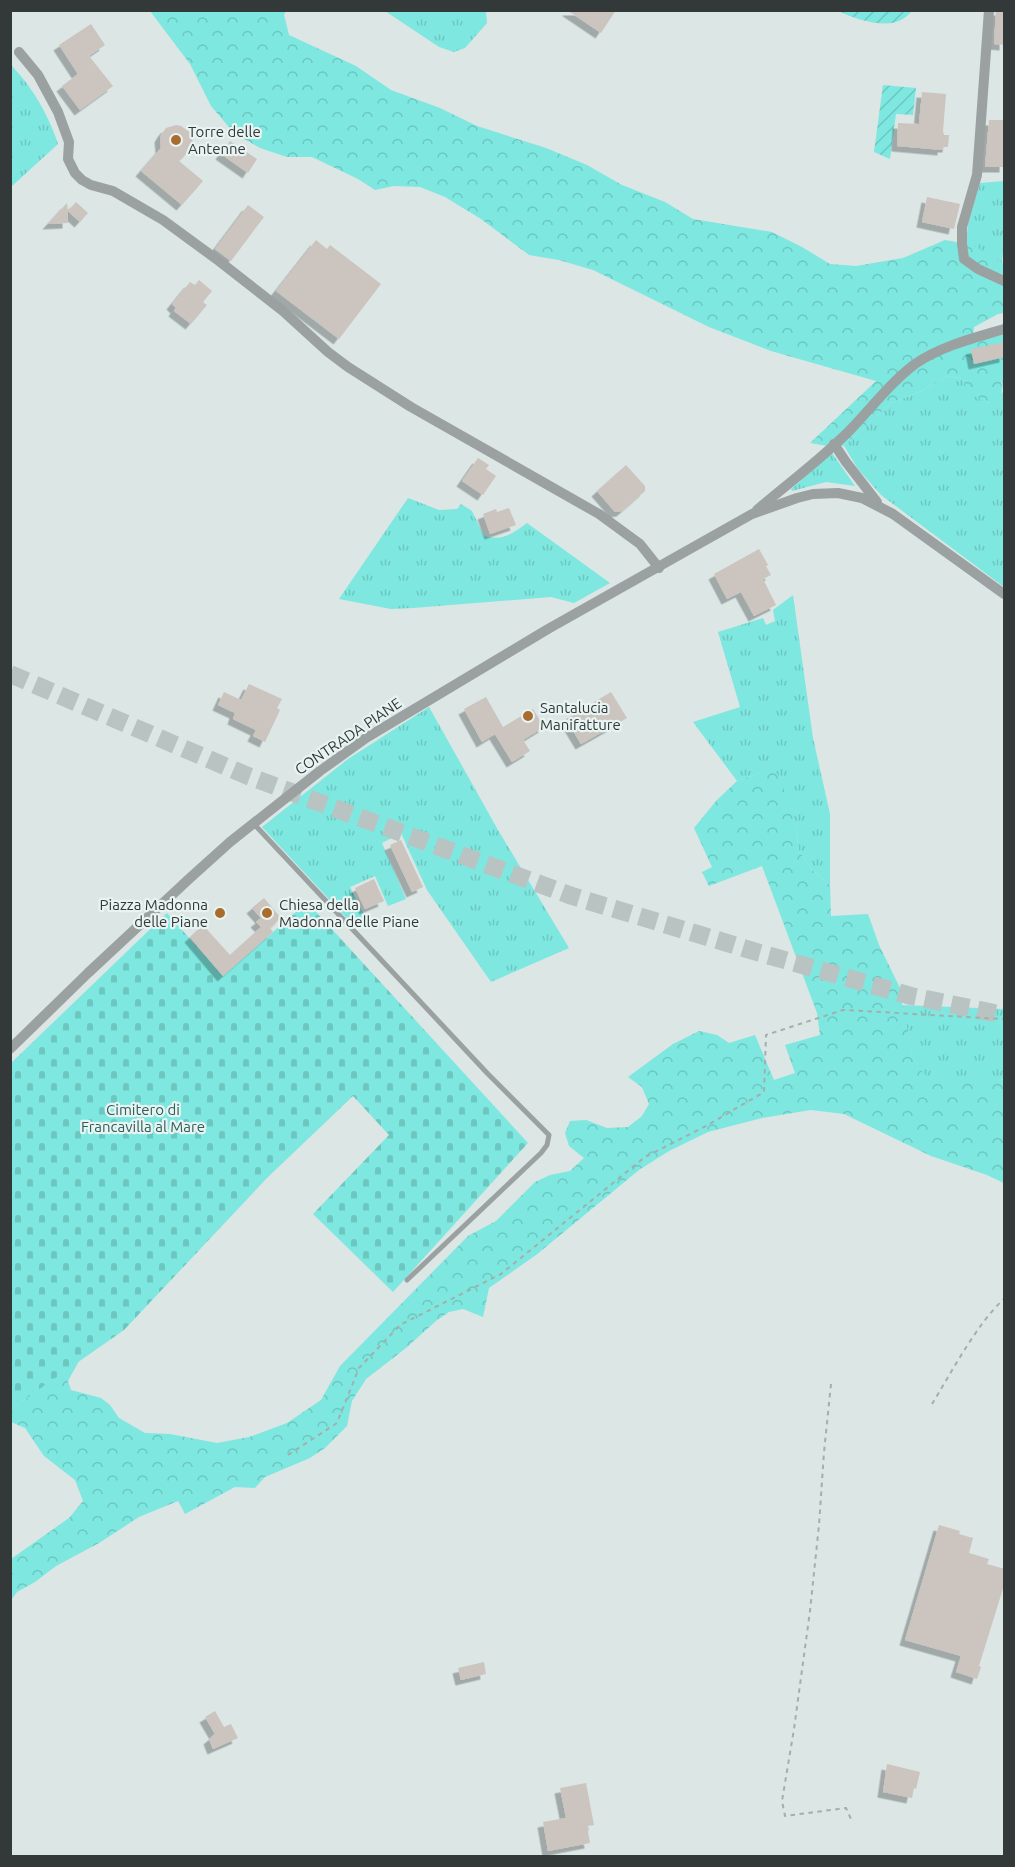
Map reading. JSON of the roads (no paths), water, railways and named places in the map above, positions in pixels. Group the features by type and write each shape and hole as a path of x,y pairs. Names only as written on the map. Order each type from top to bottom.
{"street":[{"path":"989,10 977,175 962,227 962,244 964,259 978,269 1005,281"},
{"path":"19,52 38,75 58,112 69,142 68,159 75,173 82,180 113,191 162,220 283,311 348,367 411,407 599,514 640,544 659,568"},
{"path":"752,514 851,429 889,386 916,363 949,346 1005,330"},
{"path":"834,444 879,505"},
{"path":"752,514 797,498 826,493 852,495 879,505 1005,594"},
{"name":"CONTRADA PIANE","path":"10,1049 157,908 225,847 320,771 366,738 548,629 752,514"}],"lane":[{"path":"254,824 464,1049 549,1135 547,1145 541,1153 407,1280"}],"tunnel":[{"path":"10,674 248,776 572,896 911,996 1004,1015"}],"place":[{"name":"Torre delle Antenne","path":"176,140"},
{"name":"Santalucia Manifatture","path":"528,716"},
{"name":"Piazza Madonna delle Piane","path":"220,913"},
{"name":"Chiesa della Madonna delle Piane","path":"267,913"}],"park label":[{"name":"Cimitero di Francavilla al Mare","path":"143,1118"}]}
